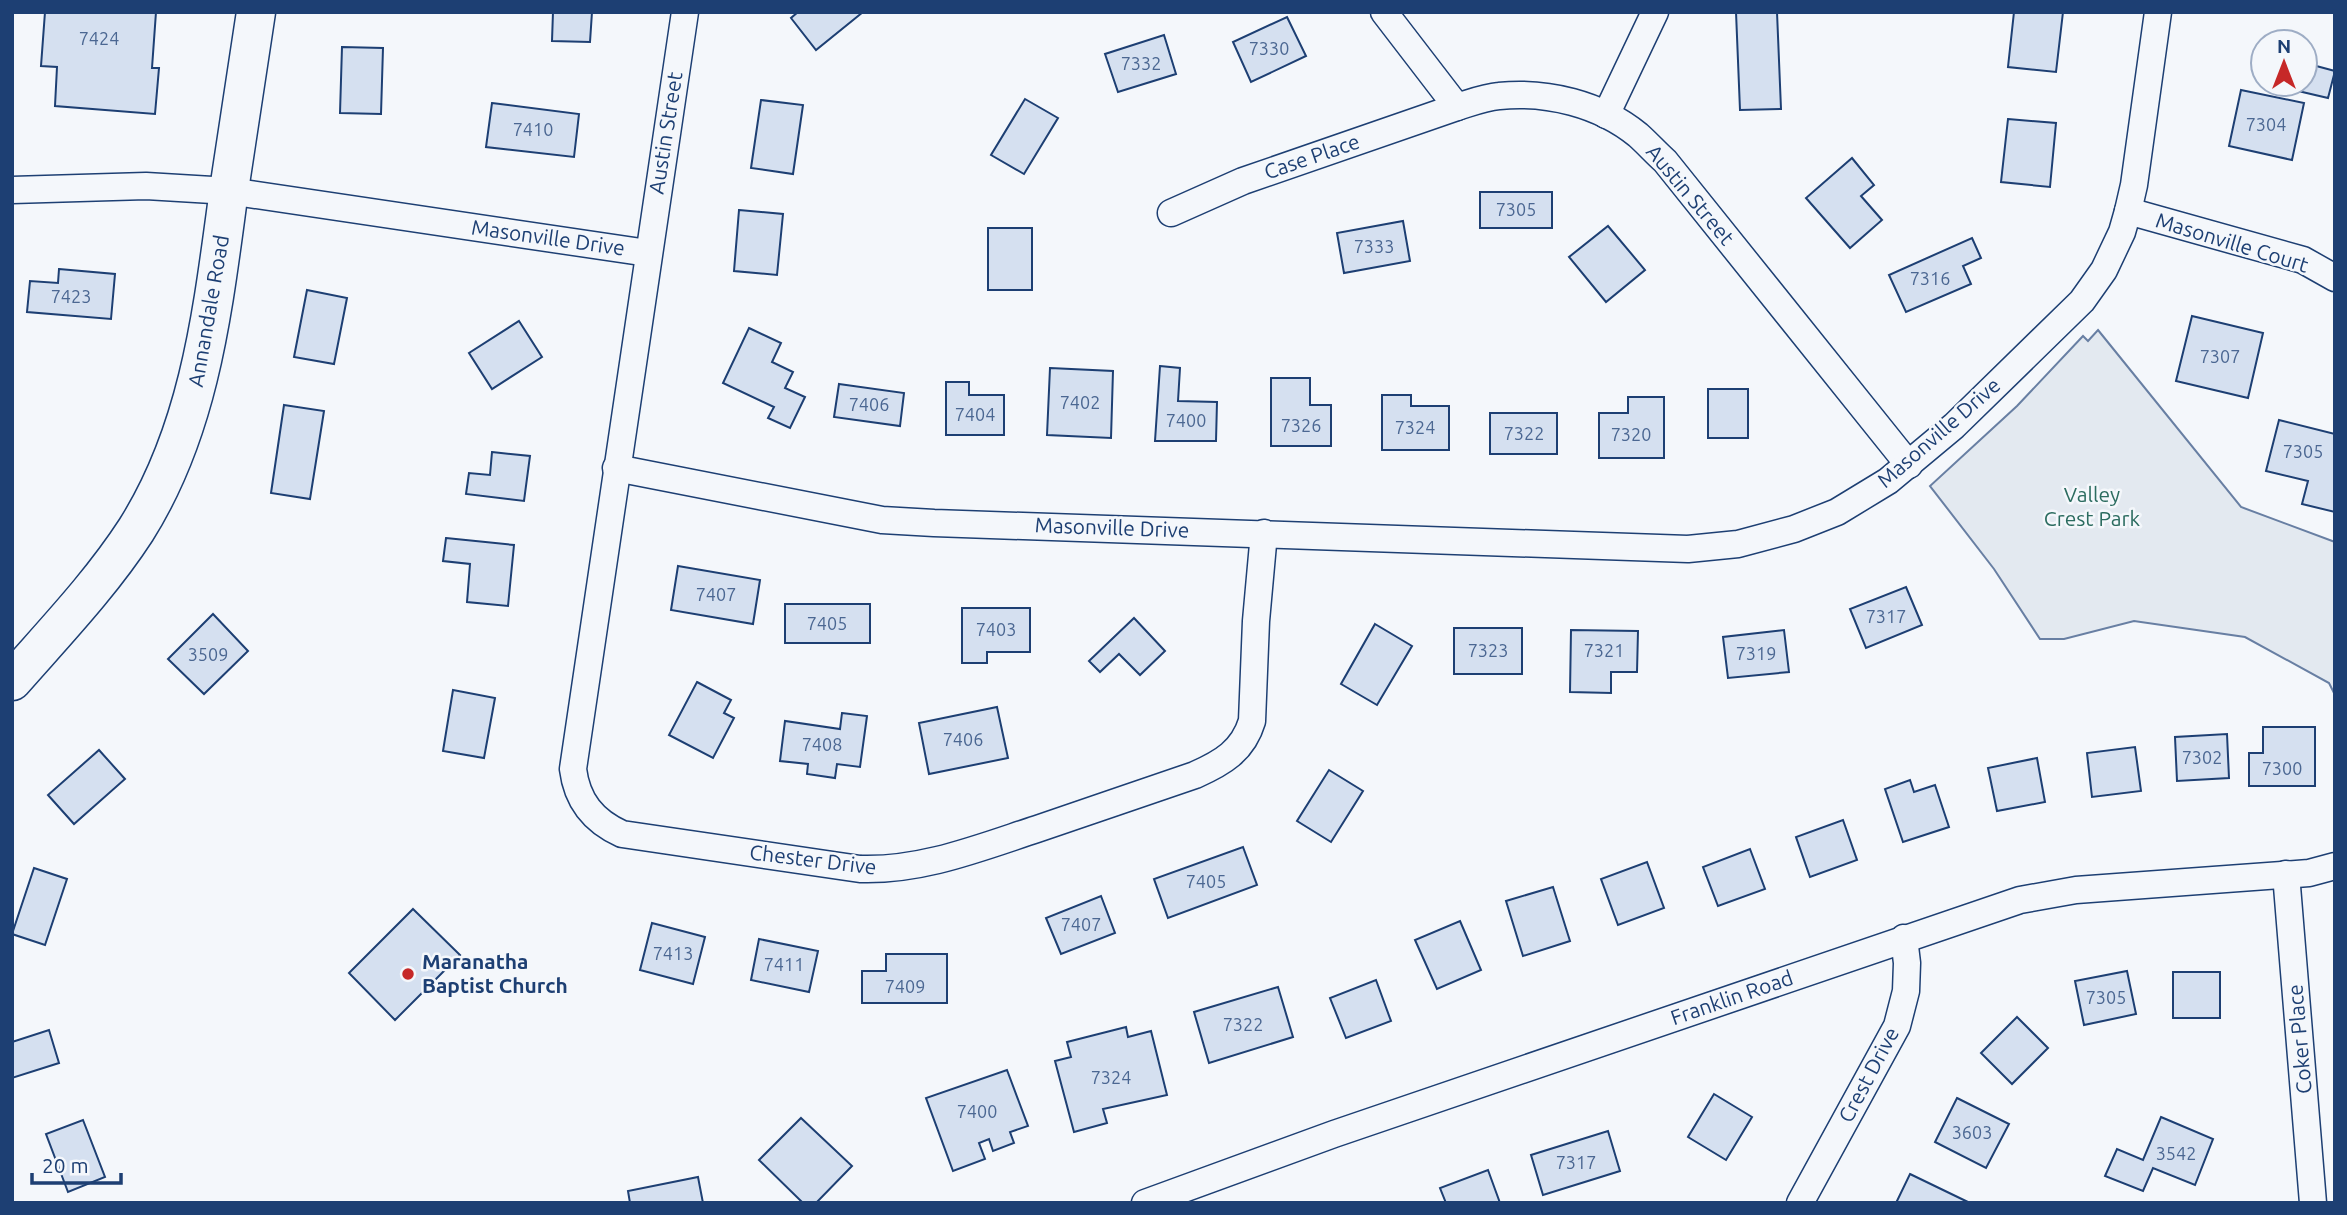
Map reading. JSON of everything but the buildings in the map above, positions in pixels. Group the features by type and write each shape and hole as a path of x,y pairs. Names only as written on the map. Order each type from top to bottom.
{"main road":[{"name":"Annandale Road","path":"12,681 89,594 136,529 167,473 187,421 206,350 256,12"}],"street":[{"name":"Austin Street","path":"648,253 685,12"},
{"path":"1384,12 1457,107"},
{"path":"1606,115 1655,12"},
{"name":"Masonville Drive","path":"12,191 146,186 229,191 648,253 616,468 882,520 1688,549 1738,544 1794,529 1837,512 1909,465 1954,426 2082,301 2105,270 2128,211 2158,12"},
{"name":"Austin Street","path":"1457,107 1497,96 1534,95 1570,101 1606,115 1637,134 1665,161 1909,465"},
{"name":"Case Place","path":"1171,213 1243,181 1457,107"},
{"name":"Masonville Court","path":"2128,211 2303,260 2335,278"},
{"name":"Chester Drive","path":"616,468 573,769 575,787 586,808 604,826 622,834 860,869 887,870 923,865 967,852 1195,775 1234,754 1249,732 1254,714 1256,621 1264,533"},
{"name":"Franklin Road","path":"1145,1203 1334,1134 2020,900 2076,890 2309,873 2335,866"},
{"name":"Coker Place","path":"2286,874 2313,1203"},
{"name":"Crest Drive","path":"1800,1203 1897,1026 1906,991 1908,963 1904,938"}],"green space":[{"name":"Valley Crest Park","path":"2098,330 2241,507 2335,542 2335,695 2329,683 2245,637 2134,621 2064,639 2040,639 1994,569 1930,486 2017,406 2083,336 2088,341"}],"place":[{"name":"Maranatha Baptist Church","path":"408,974"}]}
